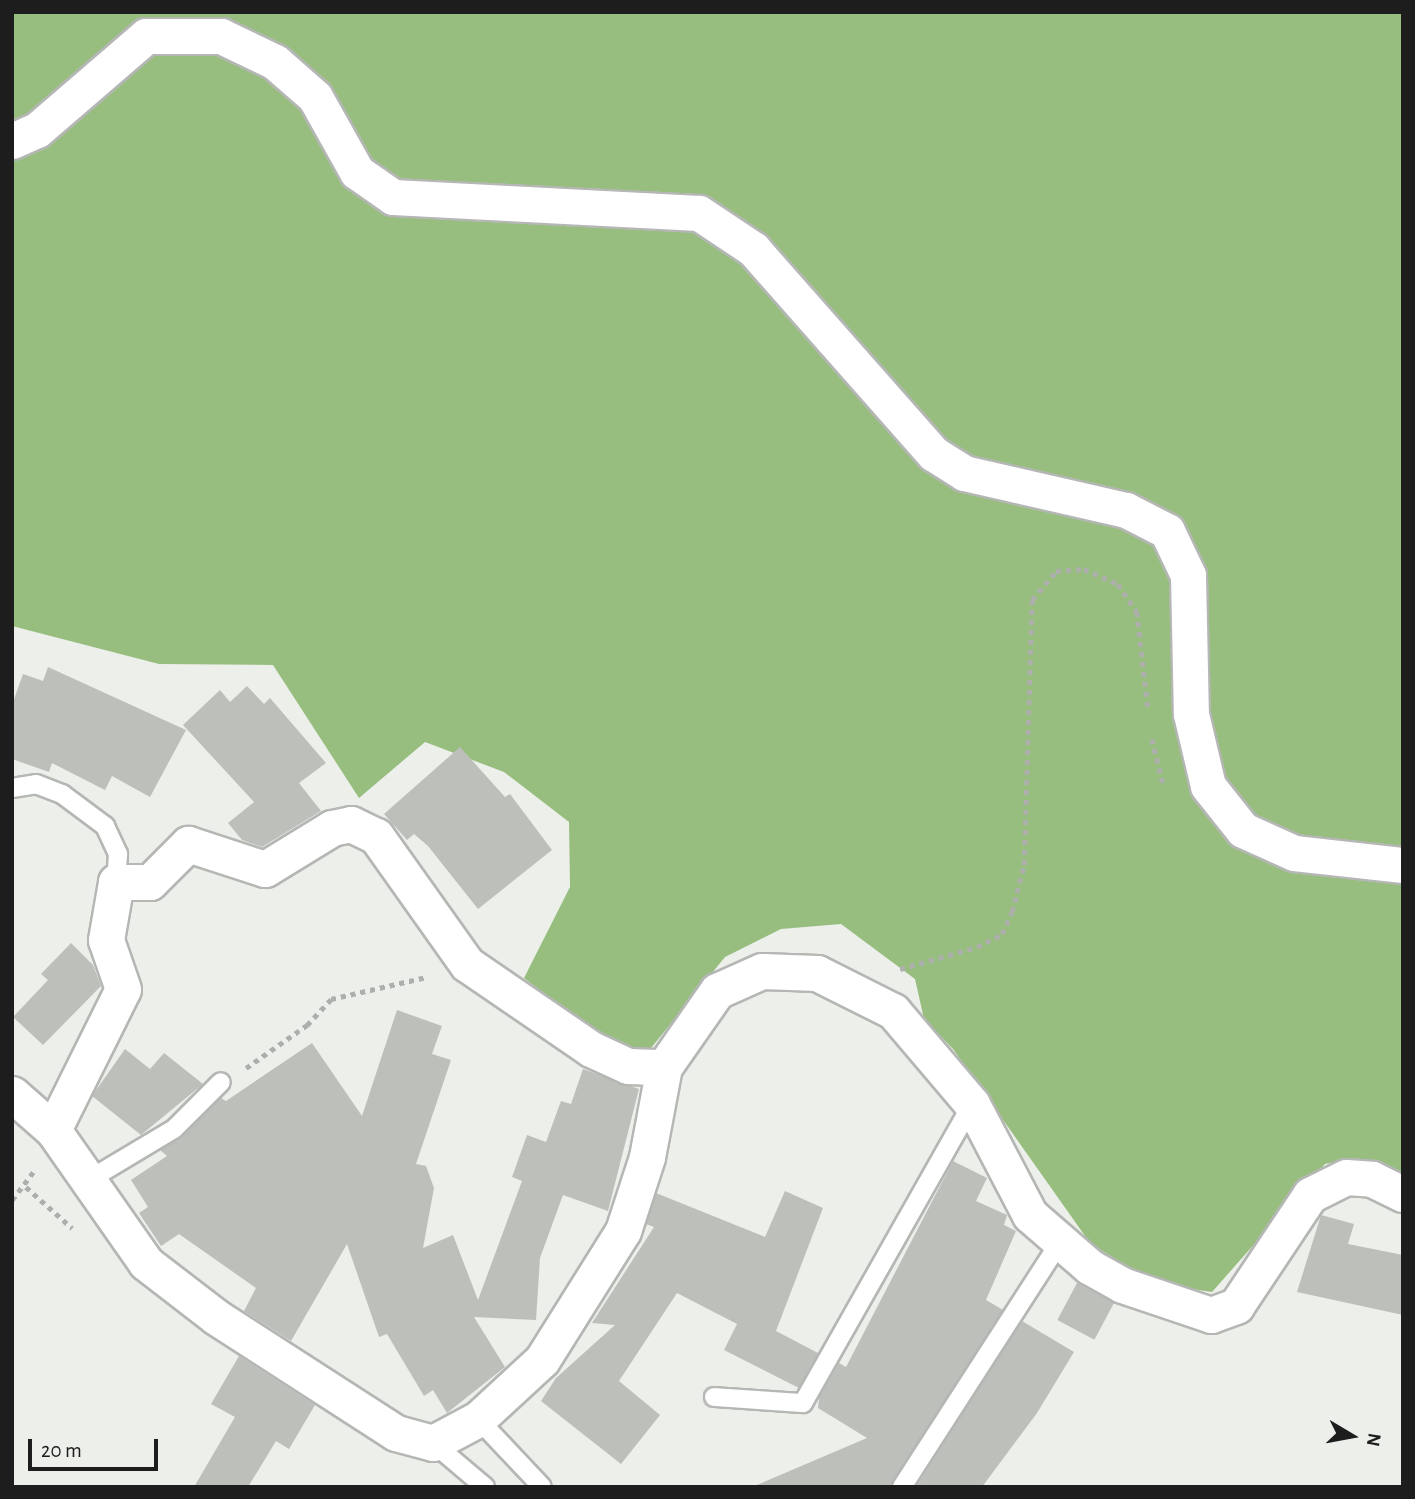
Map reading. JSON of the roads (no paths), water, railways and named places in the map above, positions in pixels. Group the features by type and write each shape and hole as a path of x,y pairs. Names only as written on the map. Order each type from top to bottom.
{"street":[{"path":"12,141 37,130 146,36 220,36 275,62 315,97 357,172 393,197 699,213 754,249 934,454 964,473 1126,510 1167,531 1188,575 1191,714 1208,786 1242,830 1294,853 1403,865"},
{"path":"53,1130 123,989 106,940 116,882 150,882 188,844 265,869 332,828 351,824 376,836 467,964 591,1049 628,1066 664,1067"},
{"path":"12,1094 53,1130 146,1263 216,1317 396,1433 433,1443 478,1419 542,1360 623,1231 647,1157 664,1067 716,991 762,971 817,973 868,996 915,1031 972,1104 1030,1215 1060,1242 1122,1284 1211,1315 1236,1306 1310,1195 1346,1177 1372,1179 1403,1194"}],"lane":[{"path":"12,788 36,784 62,794 105,826 118,854 116,882"},
{"path":"87,1181 174,1129 221,1082"},
{"path":"714,1397 803,1404 972,1104"},
{"path":"902,1487 1060,1242"},
{"path":"478,1419 542,1487"},
{"path":"433,1443 485,1487"}]}
